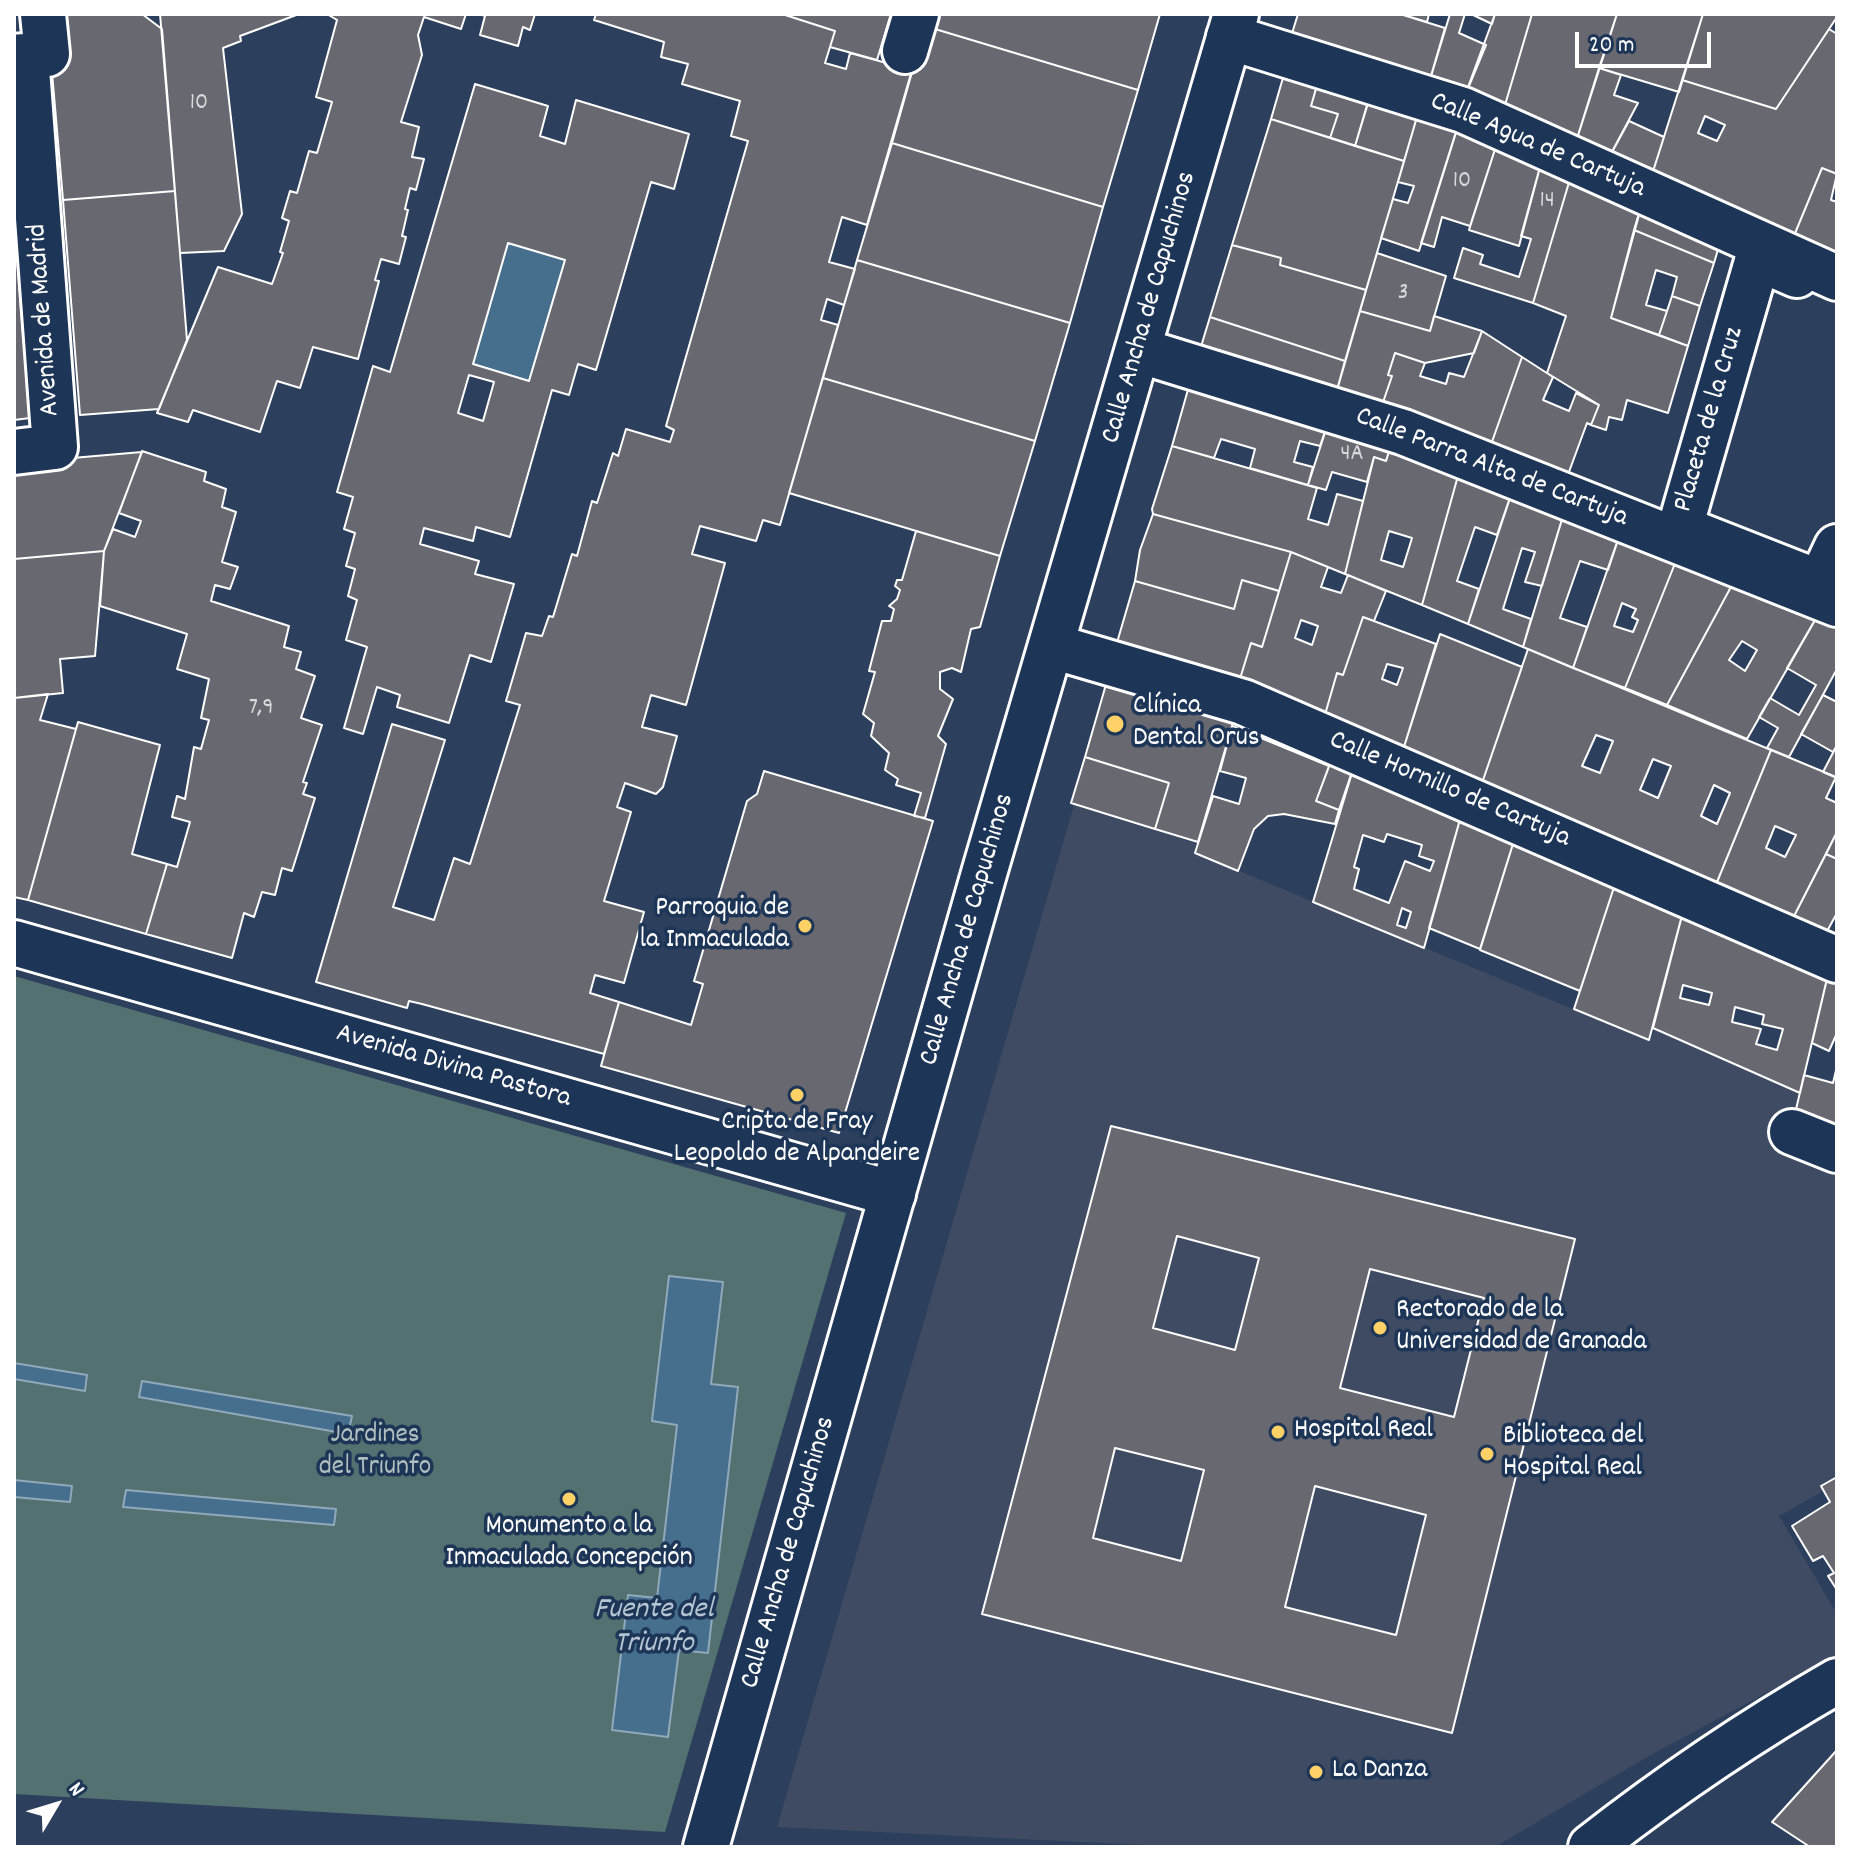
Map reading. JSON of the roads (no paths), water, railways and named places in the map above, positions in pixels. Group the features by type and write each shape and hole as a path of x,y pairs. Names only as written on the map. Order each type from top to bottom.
{"street":[{"name":"Avenida de Madrid","path":"14,452 55,447 20,56 47,54 43,14"},
{"name":"Calle Agua de Cartuja","path":"1232,26 1463,110 1837,278"},
{"name":"Calle Ancha de Capuchinos","path":"706,1847 1232,26"},
{"name":"Placeta de la Cruz","path":"1668,536 1753,242"},
{"name":"Placeta de la Cruz","path":"1837,291 1758,258 1680,528 1820,583 1837,547"},
{"name":"Calle Parra Alta de Cartuja","path":"1138,350 1403,432 1837,604"},
{"name":"Calle Hornillo de Cartuja","path":"1052,646 1243,702 1834,953"},
{"name":"Avenida Divina Pastora","path":"14,943 893,1194"},
{"path":"1792,1132 1837,1150"},
{"path":"1617,1847 1749,1731 1837,1681"},
{"path":"1591,1847 1694,1778 1837,1700"}],"water":[{"path":"508,243 565,260 529,381 473,364"},
{"name":"Fuente del Triunfo","path":"669,1276 723,1282 711,1384 738,1387 708,1653 679,1650 668,1737 612,1730 628,1595 657,1598 677,1425 652,1421"},
{"path":"14,1363 87,1375 85,1391 14,1379"},
{"path":"142,1381 352,1416 348,1434 139,1397"},
{"path":"14,1480 72,1486 70,1502 14,1497"},
{"path":"126,1490 336,1509 334,1525 123,1507"}],"place":[{"name":"Clínica Dental Orus","path":"1115,724"},
{"name":"Parroquia de la Inmaculada","path":"805,926"},
{"name":"Cripta de Fray Leopoldo de Alpandeire","path":"797,1095"},
{"name":"Rectorado de la Universidad de Granada","path":"1380,1328"},
{"name":"Hospital Real","path":"1278,1432"},
{"name":"Biblioteca del Hospital Real","path":"1487,1454"},
{"name":"Monumento a la Inmaculada Concepción","path":"569,1499"},
{"name":"La Danza","path":"1316,1772"}],"park label":[{"name":"Jardines del Triunfo","path":"375,1453"}]}
